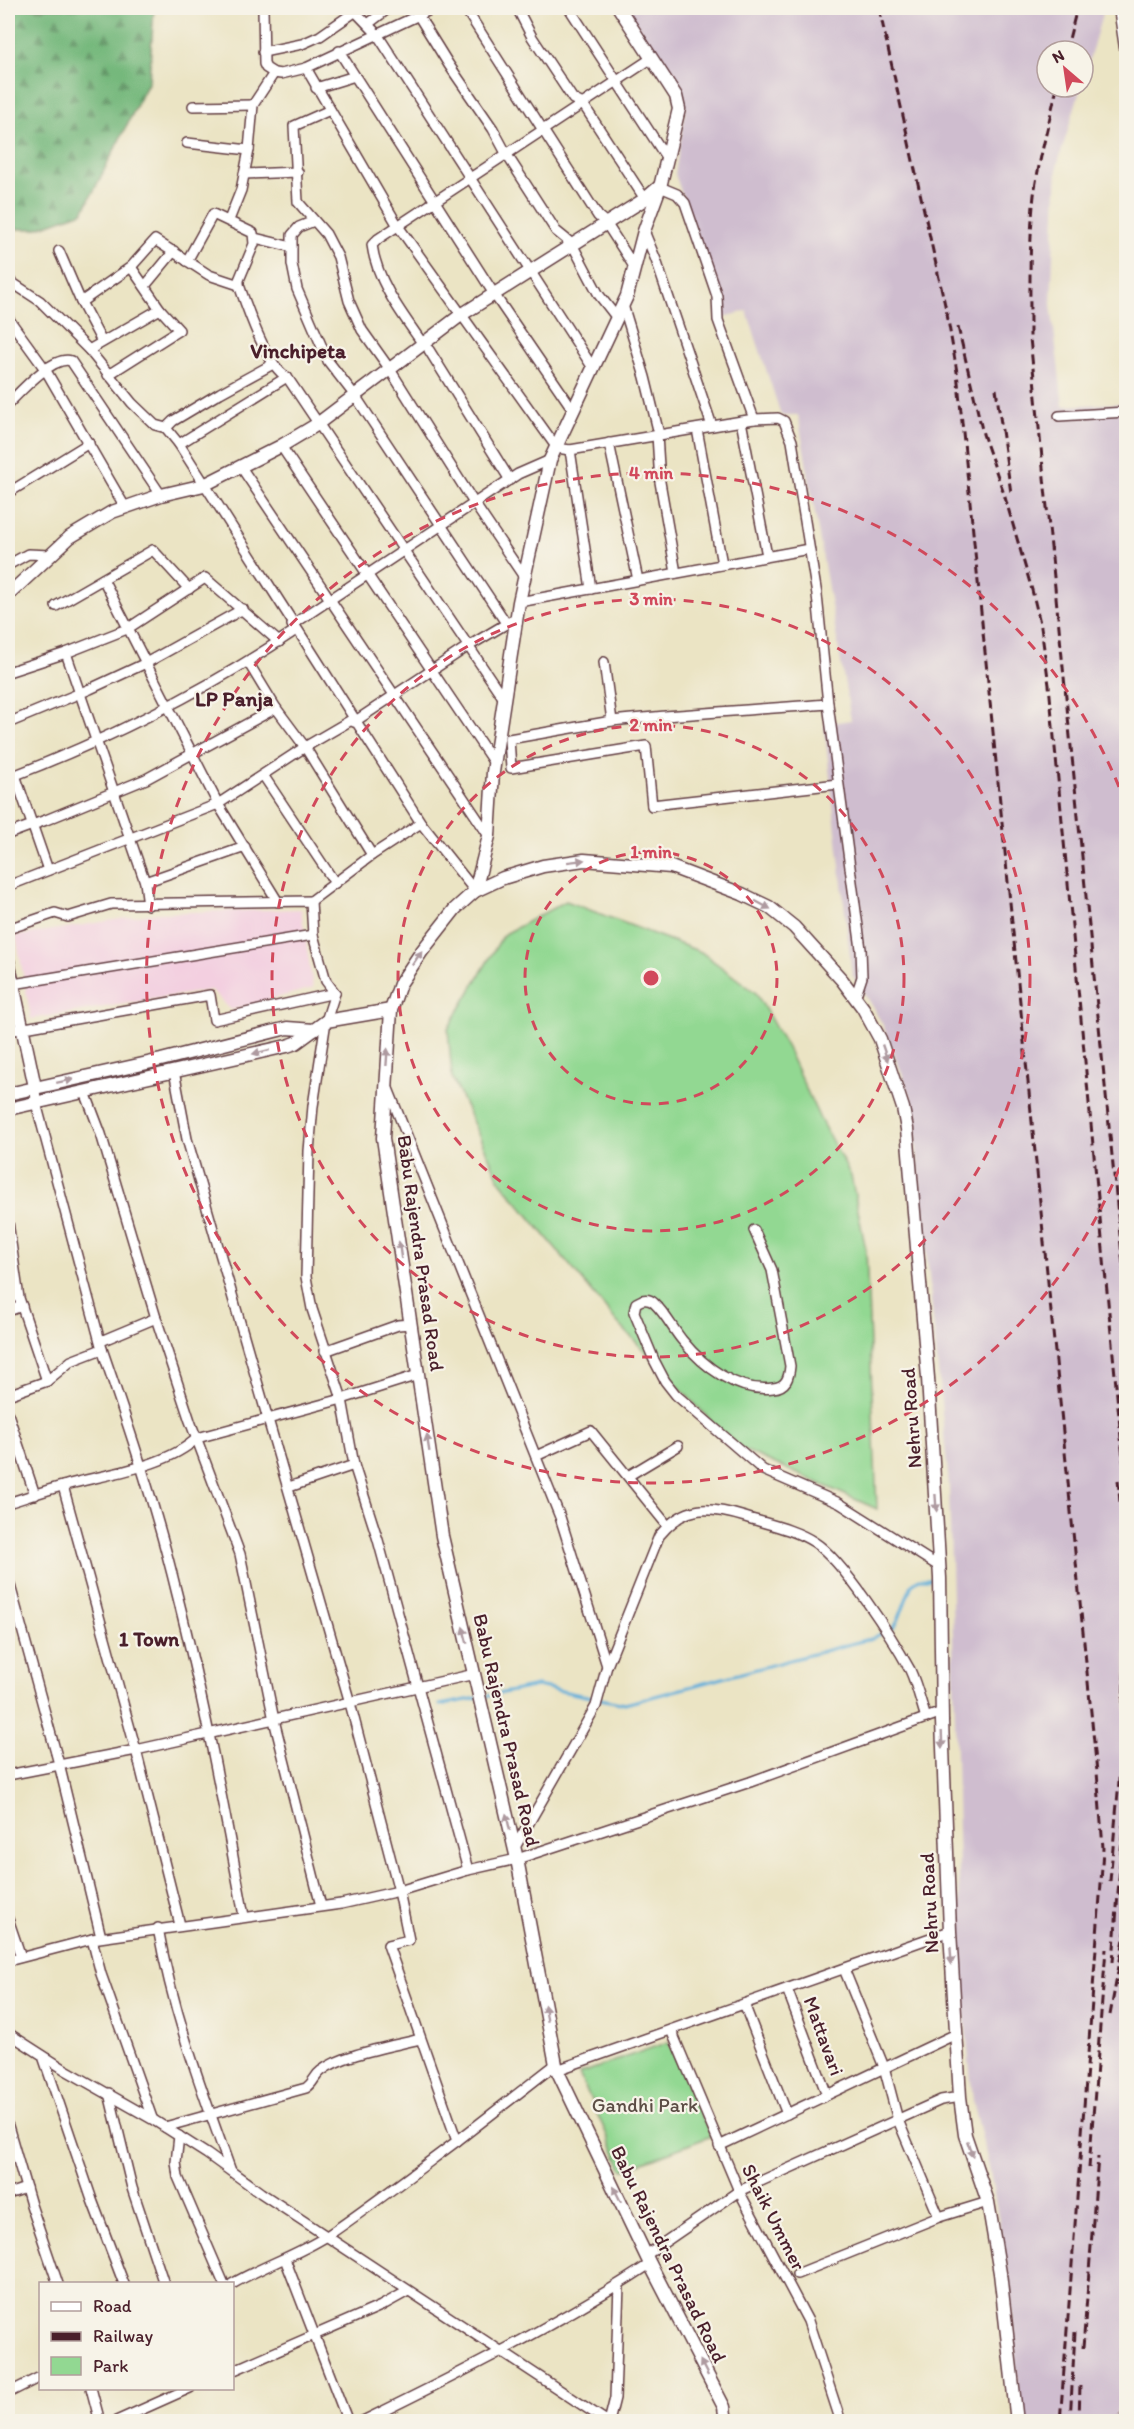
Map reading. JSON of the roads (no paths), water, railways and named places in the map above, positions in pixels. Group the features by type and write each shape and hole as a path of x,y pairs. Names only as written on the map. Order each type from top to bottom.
{"street":[{"path":"263,8 264,64 266,69 274,73 291,73 306,68 434,8"},
{"path":"368,24 389,8"},
{"path":"465,8 598,216 606,223 634,268"},
{"path":"517,8 532,37 573,99 583,104 645,199"},
{"path":"569,8 666,157"},
{"path":"563,449 574,411 623,306 644,231 660,187 679,109 679,102 619,8"},
{"path":"1120,8 1126,34 1126,48"},
{"path":"263,52 302,44 320,36 354,9 377,34 593,368"},
{"path":"418,15 448,65 493,129 556,231 572,244 598,295 617,318"},
{"path":"339,51 494,294 574,411"},
{"path":"510,480 426,347 393,301 373,255 372,246 378,239 652,58"},
{"path":"306,68 398,226 461,315 563,449 591,589"},
{"path":"229,220 241,190 249,150 253,105 274,73"},
{"path":"316,88 355,76"},
{"path":"193,106 253,105"},
{"path":"330,110 298,122 294,126 298,202 326,234 338,257 349,301 362,330 524,577"},
{"path":"187,142 249,150"},
{"path":"244,174 298,172"},
{"path":"8,595 70,537 112,512 161,495 204,485 281,446 319,423 356,397 389,368 426,347 461,315 645,199 660,187"},
{"path":"660,187 677,194 685,203 717,296 718,320 754,419"},
{"path":"187,261 213,214 253,233 255,238 239,285 252,321 273,364 319,423 504,699"},
{"path":"314,220 299,227 292,235 292,264 297,289 328,361 356,397 440,526 511,621"},
{"path":"644,231 657,260 712,426"},
{"path":"255,238 292,247"},
{"path":"81,302 131,267 155,240 209,275 239,285"},
{"path":"59,251 81,302 102,342"},
{"path":"145,286 174,251"},
{"path":"108,375 179,330 160,309 131,267"},
{"path":"8,280 33,294 89,350 132,403 155,425 166,428 179,444 294,628 421,823 475,891"},
{"path":"623,306 645,377 658,435 660,482 676,573"},
{"path":"89,350 160,309"},
{"path":"8,318 45,369 125,507"},
{"path":"8,404 45,369 59,360 71,361 161,495"},
{"path":"166,428 172,421 273,364"},
{"path":"179,444 286,378"},
{"path":"1059,417 1126,412"},
{"path":"48,870 11,777 168,707 248,662 279,642 331,598 474,503 510,480 550,460 563,449 754,419 778,418 782,419 788,428 792,441 817,595 828,704 861,949 862,977 855,998"},
{"path":"741,421 766,556"},
{"path":"697,429 722,564"},
{"path":"8,493 89,443"},
{"path":"609,443 638,580"},
{"path":"281,446 494,763"},
{"path":"475,891 489,836 494,763 504,699 511,621 519,603 550,460"},
{"path":"241,467 489,836"},
{"path":"519,603 809,549"},
{"path":"56,606 153,550 189,589"},
{"path":"8,565 28,554 50,555"},
{"path":"8,672 66,653 128,628 205,578 279,642"},
{"path":"103,579 218,804 278,902"},
{"path":"8,723 146,663 243,609"},
{"path":"8,886 218,804 305,747 395,695 511,621"},
{"path":"66,653 145,882 148,905"},
{"path":"248,662 276,708 305,747 372,855"},
{"path":"604,662 612,721"},
{"path":"828,704 718,713 687,712 612,721 508,739 511,768 646,746 652,805 838,784"},
{"path":"8,834 146,779 276,708"},
{"path":"263,775 335,883"},
{"path":"8,928 55,913 68,917 111,904 311,901 372,855 421,823"},
{"path":"145,882 245,848"},
{"name":"Nehru Road","path":"391,1010 400,984 422,951 455,909 475,891 503,878 543,866 584,860 671,867 742,894 769,907 794,927 842,980 880,1039 903,1108 907,1130 928,1378 940,1567 942,1713 950,1931 960,2097 964,2135 988,2202 1000,2273 1017,2421"},
{"path":"311,901 313,935 326,981 335,993"},
{"path":"13,984 313,935"},
{"path":"8,968 35,1087 36,1103 102,1345 142,1465 177,1592 210,1734 244,1916"},
{"path":"335,993 326,1021 309,1151 306,1277 312,1310 342,1399 354,1465 378,1540 468,1870"},
{"path":"8,1031 210,995 214,1020 335,993"},
{"path":"8,1109 287,1046 296,1043 326,1021 391,1010"},
{"name":"Babu Rajendra Prasad Road","path":"391,1010 383,1138 442,1536 516,1854 557,2067 648,2259 724,2407 726,2421"},
{"path":"8,1094 161,1060 287,1028 314,1030"},
{"path":"174,1071 187,1139 350,1703 399,1891 409,1940 388,1945 457,2141"},
{"path":"385,1081 560,1517 607,1666"},
{"path":"85,1092 101,1134 156,1318 240,1554 274,1720 321,1906"},
{"path":"8,1222 22,1305 47,1381"},
{"path":"754,1230 775,1282 790,1366 789,1376 785,1383 774,1388 749,1387 717,1373 693,1352 653,1302 642,1299 636,1303 634,1312 665,1381 676,1395 754,1464 839,1503 940,1567"},
{"path":"8,1311 22,1305"},
{"path":"8,1395 47,1381 71,1361 156,1318"},
{"path":"325,1351 398,1325 411,1324"},
{"path":"8,1503 142,1465 186,1449 197,1438 342,1399 418,1375"},
{"path":"8,1414 35,1494"},
{"path":"536,1456 591,1431 667,1526"},
{"path":"628,1476 678,1446"},
{"path":"289,1487 354,1465"},
{"path":"63,1486 136,1750 180,1925"},
{"path":"516,1854 596,1706 607,1666 659,1536 671,1521 703,1508 737,1515 814,1542 828,1553 853,1583 911,1672 926,1718"},
{"path":"8,1578 59,1764 114,2014 152,2119"},
{"path":"8,1775 210,1734 475,1674"},
{"path":"8,1961 96,1938 321,1906 399,1891 750,1782 942,1713"},
{"path":"8,1918 21,1956"},
{"path":"158,1928 165,1970 182,2033 231,2171"},
{"path":"234,2283 285,2259 326,2236 557,2067 671,2031 950,1931"},
{"path":"844,1969 884,2067 898,2120 939,2217"},
{"name":"Mattavari","path":"787,1989 826,2095"},
{"path":"744,2004 787,2114"},
{"name":"Shaik Ummer","path":"671,2031 738,2191 808,2321 841,2421"},
{"path":"8,2033 179,2136 408,2291 609,2421 615,2398 619,2285"},
{"path":"719,2146 956,2034"},
{"path":"165,2127 306,2088 313,2084 322,2070 344,2060 420,2039"},
{"path":"43,2056 92,2200 124,2282"},
{"path":"109,2093 132,2187 164,2282"},
{"path":"361,2421 500,2351 619,2285 648,2259 738,2191 941,2100 960,2097"},
{"path":"8,2126 58,2282"},
{"path":"179,2136 176,2162 178,2177 224,2282"},
{"path":"8,2194 26,2188"},
{"path":"797,2274 939,2217 988,2202"},
{"path":"285,2259 348,2421"},
{"path":"234,2370 381,2306 408,2291"},
{"path":"8,2392 39,2378"},
{"path":"92,2390 100,2421"},
{"path":"114,2421 185,2390"}],"waterway":[{"path":"484,1697 537,1686 625,1704 873,1638 894,1627 912,1584 919,1579 930,1579"},
{"path":"440,1705 478,1698"}],"railway":[{"path":"879,8 947,314 957,372 1103,1848 1060,2422"},
{"path":"1069,39 1077,8"},
{"path":"1054,99 1041,154 1032,213 1030,338 1126,1295"},
{"path":"958,327 983,434 1004,494 1041,627 1049,685 1126,1490"},
{"path":"996,389 1011,493"},
{"path":"1118,1480 1126,1567"},
{"path":"1110,1881 1119,1781 1126,1641"},
{"path":"1113,1962 1123,1825"},
{"path":"1110,2015 1126,1928"},
{"path":"1089,2168 1106,1949"},
{"path":"1083,2348 1098,2157"},
{"path":"1070,2422 1075,2332"},
{"path":"1079,2422 1080,2384"}],"district":[{"name":"Vinchipeta","path":"298,350"},
{"name":"LP Panja","path":"234,698"},
{"name":"1 Town","path":"149,1638"}],"park label":[{"name":"Gandhi Park","path":"645,2105"}]}
